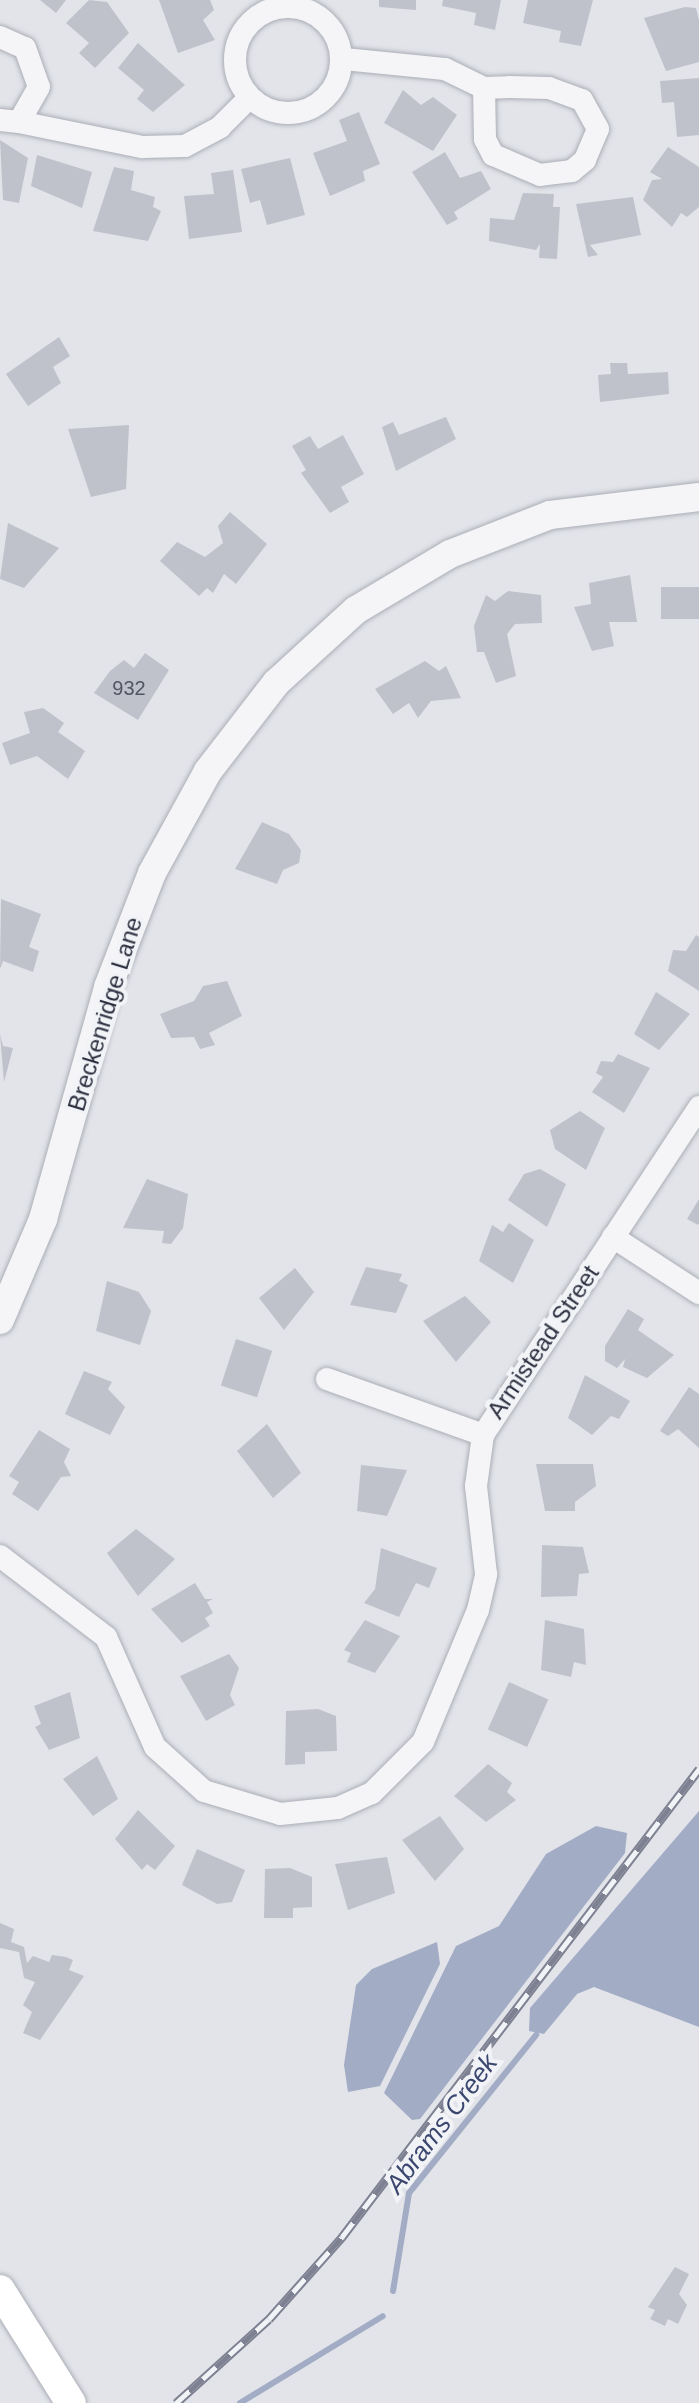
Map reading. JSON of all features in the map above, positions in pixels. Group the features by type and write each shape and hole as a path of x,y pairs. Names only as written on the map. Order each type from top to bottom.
{"main road":[{"path":"0,2290 71,2403"}],"street":[{"path":"309,4 337,36 344,59 337,82 311,106 279,111 248,99 236,51 257,7 309,4"},
{"path":"0,37 25,48 39,74 10,121 142,147 185,146 220,127 248,99"},
{"path":"344,59 445,69 484,88 549,88 582,100 598,129 595,146 572,171 540,175 509,166 485,139 484,88"},
{"name":"Breckenridge Lane","path":"0,1320 43,1219 108,987 152,873 208,771 276,683 356,610 450,554 550,515 699,497"},
{"name":"Armistead Street","path":"0,1556 106,1637 155,1747 185,1778 261,1811 338,1808 372,1793 413,1757 478,1610 486,1574 476,1486 483,1435 699,1107"},
{"path":"613,1237 699,1293"},
{"path":"327,1379 483,1435"}],"water":[{"path":"699,1811 699,2027 594,1987 577,1994 544,2034 529,2031 530,2008"},
{"path":"596,1826 627,1833 625,1853 420,2119 412,2120 384,2093 456,1946 499,1926 546,1854"},
{"path":"437,1942 440,1964 380,2086 348,2092 344,2065 356,1985 372,1969"}],"building":[{"path":"40,0 66,0 56,13"},
{"path":"89,0 107,2 129,33 95,68 79,53 89,43 66,23"},
{"path":"159,0 210,0 214,10 203,20 215,40 178,53"},
{"path":"379,0 416,0 416,10 379,7"},
{"path":"443,0 501,0 495,30 474,25 476,13 442,6"},
{"path":"528,0 593,0 581,46 559,42 561,31 523,23"},
{"path":"685,7 696,8 699,62 666,71 644,18"},
{"path":"138,43 185,85 153,112 137,99 144,90 118,68"},
{"path":"699,78 699,135 677,137 674,102 662,103 660,81"},
{"path":"403,90 421,105 433,97 457,115 433,151 384,123"},
{"path":"359,112 380,164 363,171 365,181 330,196 313,153 347,141 339,120"},
{"path":"0,140 28,158 19,203 3,200"},
{"path":"668,147 699,167 699,207 687,217 681,213 672,227 643,200 652,180 662,179 650,172"},
{"path":"445,152 460,178 481,171 491,189 454,212 458,219 447,225 412,172"},
{"path":"37,155 92,172 82,208 31,186"},
{"path":"290,158 305,215 267,225 260,200 250,203 241,169"},
{"path":"114,167 134,171 131,190 155,197 153,207 161,211 148,241 93,231"},
{"path":"233,170 242,232 189,239 184,196 214,194 211,173"},
{"path":"523,193 554,194 553,207 560,207 557,259 539,258 540,244 536,250 489,241 490,218 514,220"},
{"path":"633,197 641,235 590,245 598,255 588,257 576,204"},
{"path":"59,337 70,356 53,367 61,383 28,406 6,374"},
{"path":"610,363 627,363 628,374 668,372 669,394 600,402 598,375 611,374"},
{"path":"446,417 456,439 396,471 382,427 393,422 399,435"},
{"path":"129,425 126,489 91,497 68,429"},
{"path":"343,435 364,474 341,487 349,502 330,513 301,473 306,470 292,446 310,436 318,449"},
{"path":"230,512 267,544 236,584 224,574 213,593 207,588 199,596 160,561 177,542 205,557 223,543 218,526"},
{"path":"8,523 59,548 24,588 0,579"},
{"path":"630,575 637,622 609,622 614,646 592,651 574,607 591,604 589,583"},
{"path":"661,587 699,587 699,619 661,619"},
{"path":"508,591 541,595 542,623 515,624 507,634 516,676 496,683 484,652 477,652 474,626 486,595 495,601"},
{"path":"145,653 169,670 138,720 94,693 110,671 124,660 134,668"},
{"path":"425,661 439,671 446,666 461,698 431,701 418,718 409,703 393,714 375,689"},
{"path":"43,708 64,723 58,732 85,751 68,779 37,756 10,765 2,743 30,733 24,712"},
{"path":"262,822 289,834 301,850 299,863 283,870 277,884 235,869"},
{"path":"1,899 41,914 29,947 39,951 33,972 3,961 0,969"},
{"path":"696,935 699,937 699,991 668,971 673,950 686,951"},
{"path":"227,981 242,1016 209,1033 215,1045 200,1049 194,1037 171,1038 160,1014 194,1001 203,986"},
{"path":"656,992 690,1014 659,1050 634,1034"},
{"path":"0,1034 3,1046 13,1048 4,1082"},
{"path":"618,1054 650,1068 624,1113 592,1092 603,1077 596,1073 601,1061 613,1062"},
{"path":"580,1111 605,1128 586,1170 555,1149 550,1130"},
{"path":"540,1169 566,1184 547,1227 508,1200 524,1174"},
{"path":"147,1179 188,1194 183,1228 171,1244 162,1243 164,1231 123,1228"},
{"path":"699,1199 699,1223 698,1225 687,1219"},
{"path":"509,1223 534,1240 513,1283 479,1261 492,1225 503,1232"},
{"path":"366,1267 402,1274 399,1281 408,1285 396,1313 350,1305"},
{"path":"295,1268 314,1292 284,1330 259,1298"},
{"path":"107,1281 139,1292 151,1311 140,1345 96,1331"},
{"path":"465,1296 491,1322 456,1362 423,1321"},
{"path":"628,1309 644,1319 638,1330 674,1355 647,1378 623,1367 625,1359 617,1368 605,1361 605,1346"},
{"path":"236,1339 272,1351 257,1397 221,1386"},
{"path":"84,1371 112,1382 108,1389 125,1407 110,1435 65,1414"},
{"path":"585,1375 630,1401 619,1419 611,1416 592,1435 568,1418"},
{"path":"689,1387 699,1394 699,1448 678,1429 668,1436 660,1431"},
{"path":"267,1424 301,1473 273,1498 237,1451"},
{"path":"39,1430 70,1449 64,1462 71,1476 61,1477 38,1511 12,1494 19,1482 9,1476"},
{"path":"536,1464 593,1464 596,1486 575,1502 575,1511 545,1511"},
{"path":"361,1465 407,1470 387,1516 357,1511"},
{"path":"136,1529 175,1559 138,1596 107,1553"},
{"path":"542,1545 583,1547 589,1573 579,1574 577,1596 541,1597"},
{"path":"381,1548 437,1568 429,1588 416,1583 399,1617 364,1603 375,1589"},
{"path":"195,1583 205,1599 213,1599 207,1602 213,1613 205,1618 210,1626 182,1643 151,1609"},
{"path":"365,1620 400,1636 375,1673 347,1662 351,1653 344,1650"},
{"path":"545,1620 584,1629 586,1665 574,1662 571,1677 541,1670"},
{"path":"229,1654 239,1668 230,1695 235,1705 206,1721 180,1676"},
{"path":"509,1682 548,1699 527,1747 488,1730"},
{"path":"70,1692 80,1738 49,1750 35,1727 41,1724 34,1706"},
{"path":"318,1709 336,1716 337,1751 305,1752 305,1764 285,1765 286,1711"},
{"path":"97,1756 118,1799 93,1816 63,1779"},
{"path":"488,1764 512,1783 507,1792 516,1800 486,1822 454,1796"},
{"path":"138,1810 175,1846 155,1870 147,1864 142,1870 115,1839"},
{"path":"440,1816 464,1849 435,1881 402,1840"},
{"path":"197,1849 245,1870 232,1902 217,1904 182,1885"},
{"path":"387,1857 395,1893 348,1910 335,1864"},
{"path":"290,1868 312,1877 312,1907 293,1908 293,1918 264,1918 265,1869"},
{"path":"0,1923 14,1929 11,1942 24,1947 27,1963 33,1956 49,1962 52,1955 66,1957 73,1960 69,1970 84,1976 40,2040 23,2033 32,2012 23,2005 35,1982 24,1978 19,1952 0,1948"},
{"path":"675,2267 689,2274 679,2294 687,2305 678,2324 668,2319 665,2326 650,2319 655,2310 648,2307"}],"waterway":[{"name":"Abrams Creek","path":"393,2291 409,2193 536,2035"},
{"name":"Abrams Creek","path":"240,2403 383,2316"}],"railway":[{"path":"176,2403 269,2319 342,2237 699,1769"}]}
